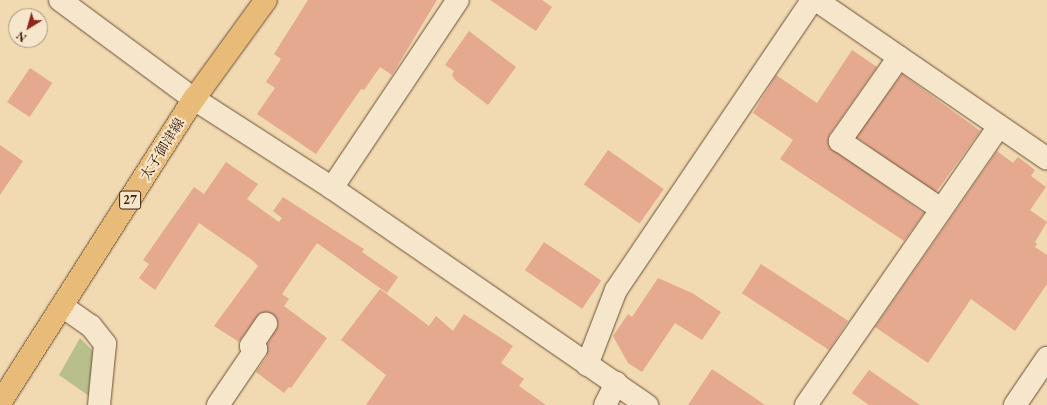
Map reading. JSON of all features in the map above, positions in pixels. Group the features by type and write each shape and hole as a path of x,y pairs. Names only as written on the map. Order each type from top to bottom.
{"main road":[{"name":"太子御津線","path":"0,403 194,99 266,0"}],"street":[{"path":"60,0 194,99 332,188 647,405"},
{"path":"332,188 458,0"},
{"path":"587,365 616,290 812,0"},
{"path":"816,0 1047,159"},
{"path":"898,57 840,141 942,209"},
{"path":"806,405 999,126"},
{"path":"62,306 91,326 105,344 99,405"},
{"path":"218,405 256,349 251,346 266,324"},
{"path":"1015,405 1047,358"},
{"path":"605,405 616,383"}],"green space":[{"path":"80,338 96,354 89,396 59,375"}],"building":[{"path":"308,0 437,0 392,75 380,67 364,90 361,89 316,154 257,114 275,88 266,82 281,59 274,54"},
{"path":"490,0 542,0 552,7 536,31"},
{"path":"469,31 516,67 488,105 455,80 452,75 454,71 445,65"},
{"path":"852,50 877,67 830,134 829,146 924,213 904,241 780,159 793,140 753,113 776,75 817,103"},
{"path":"30,68 52,83 29,117 7,102"},
{"path":"902,74 980,131 935,194 856,137"},
{"path":"0,145 23,161 0,195"},
{"path":"608,150 664,189 640,223 584,184"},
{"path":"997,151 1013,163 1018,157 1035,170 1031,176 1046,187 1030,210 1047,222 1035,242 1037,244 1035,247 1047,255 1047,284 1015,331 971,299 928,363 875,327"},
{"path":"226,162 258,184 247,199 279,222 282,218 273,211 283,197 364,249 362,252 398,277 387,293 317,243 282,294 289,299 284,306 327,338 291,388 289,387 284,393 256,372 267,356 267,344 278,325 273,314 260,313 239,342 214,326 258,266 252,260 199,223 155,290 139,278 149,264 143,260 194,187 204,194"},
{"path":"544,242 601,281 582,309 525,270"},
{"path":"761,264 848,321 829,350 742,293"},
{"path":"658,278 692,293 721,312 702,340 675,323 642,372 628,363 613,336 628,314 632,317"},
{"path":"380,289 429,326 436,316 453,331 464,314 513,346 501,363 524,379 519,386 546,405 366,405 386,375 341,340"},
{"path":"712,369 765,405 688,405"},
{"path":"869,370 920,405 869,405 852,393"}]}
